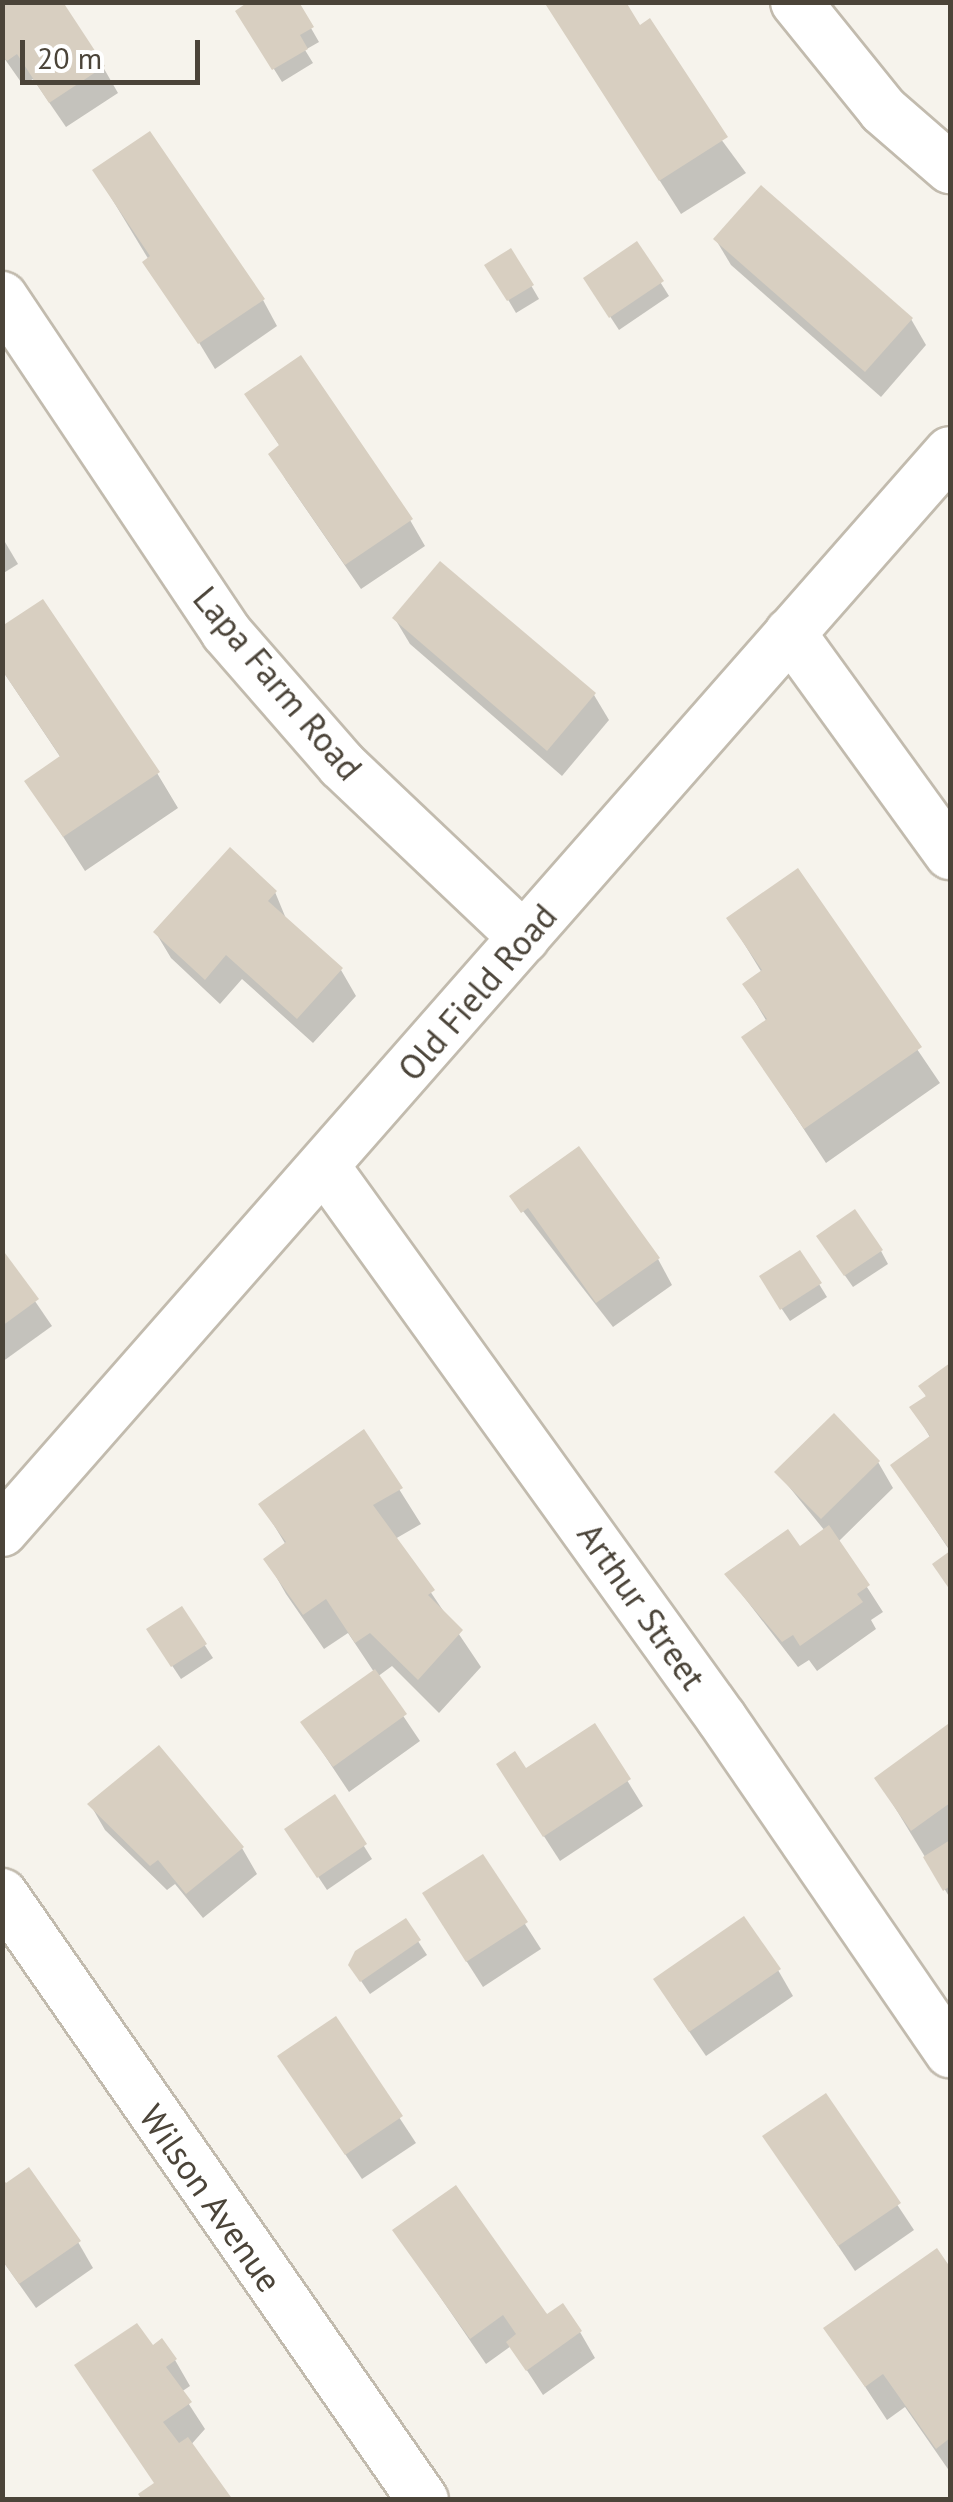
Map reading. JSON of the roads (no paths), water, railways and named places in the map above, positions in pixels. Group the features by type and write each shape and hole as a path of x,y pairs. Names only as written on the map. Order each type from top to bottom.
{"street":[{"path":"796,2 882,110 950,168"},
{"name":"Lapa Farm Road","path":"2,296 226,632 342,765 524,938"},
{"name":"Old Field Road","path":"2,1531 950,452"},
{"path":"790,633 950,854"},
{"name":"Arthur Street","path":"324,1166 632,1592 950,2052"},
{"name":"Wilson Avenue","path":"2,1894 423,2500"}]}
